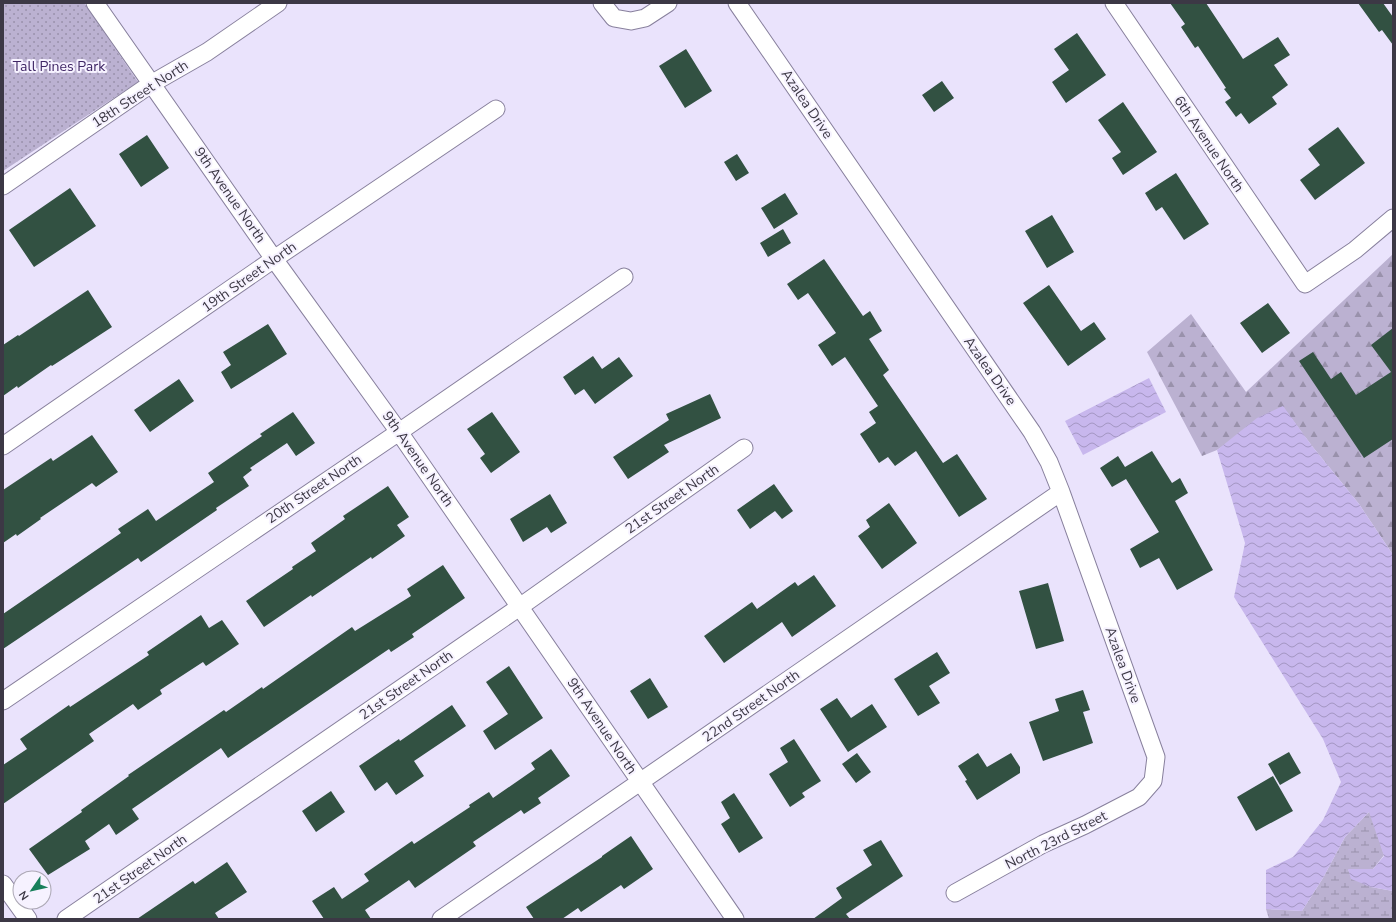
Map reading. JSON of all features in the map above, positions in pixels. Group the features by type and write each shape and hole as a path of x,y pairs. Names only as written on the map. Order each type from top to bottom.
{"street":[{"name":"9th Avenue North","path":"95,3 274,259 399,432 735,919"},
{"name":"18th Street North","path":"3,186 151,84 207,52 278,3"},
{"path":"602,3 614,18 631,21 645,18 668,3"},
{"name":"Azalea Drive","path":"737,3 1032,432 1049,462 1156,757 1153,781"},
{"name":"6th Avenue North","path":"1114,3 1305,284 1355,250 1393,218"},
{"name":"19th Street North","path":"3,446 274,259 496,109"},
{"name":"20th Street North","path":"3,701 624,277"},
{"name":"21st Street North","path":"66,919 520,606 744,448"},
{"name":"22nd Street North","path":"441,919 1061,492"},
{"name":"North 23rd Street","path":"955,893 1044,844 1139,797 1153,781"},
{"path":"3,884 28,919"}],"green space":[{"name":"Tall Pines Park","path":"3,3 84,3 138,82 3,171"},
{"path":"1393,254 1393,555 1359,504 1312,446 1283,407 1217,450 1202,456 1147,352 1191,314 1246,392"},
{"path":"1370,811 1384,855 1373,869 1348,870 1371,887 1393,891 1393,919 1269,919 1266,909 1302,911 1323,878 1345,837"}],"water":[{"path":"1149,378 1166,412 1083,455 1065,421"},
{"path":"1283,406 1312,446 1359,504 1393,555 1393,891 1371,887 1351,879 1348,869 1373,869 1384,856 1369,812 1345,837 1323,878 1302,911 1266,909 1266,870 1293,857 1323,820 1341,782 1323,739 1234,597 1245,543 1217,450 1257,418"}],"building":[{"path":"1170,3 1206,3 1243,59 1278,37 1290,55 1274,65 1288,85 1272,97 1277,104 1249,124 1241,113 1236,117 1225,102 1231,98 1224,89 1226,88 1198,46 1195,48 1181,27 1185,24"},
{"path":"1358,3 1383,3 1393,17 1393,45 1382,30 1379,32"},
{"path":"1077,33 1106,75 1066,103 1052,82 1069,70 1054,49"},
{"path":"686,49 712,91 685,108 659,66"},
{"path":"942,81 954,98 934,112 922,95"},
{"path":"1123,102 1157,152 1123,175 1112,158 1121,152 1098,120"},
{"path":"1338,127 1365,163 1315,200 1300,180 1320,165 1308,149"},
{"path":"147,135 169,168 141,187 119,154"},
{"path":"737,154 749,173 736,181 724,162"},
{"path":"1176,173 1209,224 1184,240 1162,207 1156,211 1145,193"},
{"path":"70,188 96,226 34,267 9,230"},
{"path":"785,193 798,214 774,229 761,208"},
{"path":"1052,215 1074,252 1047,268 1025,231"},
{"path":"783,229 791,243 768,257 760,243"},
{"path":"824,259 863,316 870,311 882,331 869,339 889,370 883,375 943,463 957,454 987,499 959,517 916,451 895,466 888,457 879,463 860,434 876,423 869,412 878,406 845,357 832,366 818,345 836,333 808,293 798,300 787,284"},
{"path":"1049,285 1081,331 1094,322 1106,339 1068,366 1023,303"},
{"path":"88,290 112,327 52,366 51,365 18,388 17,386 3,396 3,345"},
{"path":"1268,303 1290,333 1262,353 1240,323"},
{"path":"268,324 287,354 231,389 221,372 231,365 223,352"},
{"path":"1393,328 1393,439 1364,458 1299,361 1313,352 1331,379 1341,372 1356,395 1391,372 1371,345"},
{"path":"593,356 602,369 619,357 633,376 595,404 584,389 575,395 563,377"},
{"path":"179,379 194,401 150,432 134,410"},
{"path":"710,394 721,418 664,445 669,452 628,479 613,457 669,420 666,414"},
{"path":"293,412 315,443 296,456 287,443 250,468 252,470 243,477 249,486 216,508 217,510 141,562 138,558 3,649 3,614 121,533 118,529 148,509 156,521 214,482 208,473 262,436 260,434"},
{"path":"492,412 520,452 491,473 480,458 485,454 467,429"},
{"path":"92,435 118,472 96,487 92,483 40,518 41,519 17,536 16,534 3,543 3,490 51,458 53,461"},
{"path":"1152,451 1172,483 1180,478 1188,493 1175,501 1213,570 1177,590 1159,558 1140,568 1130,549 1159,532 1126,479 1112,487 1100,468 1118,456 1125,467"},
{"path":"774,484 793,511 782,519 775,511 750,529 737,510"},
{"path":"388,486 409,517 397,525 405,536 372,559 371,557 264,627 246,601 293,569 292,567 316,551 311,543 345,519 343,516"},
{"path":"550,494 567,523 551,533 547,527 523,542 510,519"},
{"path":"889,503 917,543 882,569 858,536 870,527 866,520"},
{"path":"443,565 465,598 412,634 414,637 391,652 389,649 228,758 221,748 132,809 139,819 116,835 109,824 85,841 90,849 52,873 52,870 44,870 29,849 82,812 81,810 129,776 128,775 224,710 226,712 262,687 263,689 352,627 355,631 411,596 407,589"},
{"path":"814,575 836,606 792,637 782,622 724,663 704,636 752,602 757,609 795,582 798,586"},
{"path":"1048,583 1064,641 1036,649 1019,591"},
{"path":"201,615 209,628 222,620 239,644 206,666 203,662 160,690 162,694 138,710 133,704 89,734 94,741 3,804 3,765 27,749 20,739 69,705 70,707 149,655 147,652"},
{"path":"937,652 950,673 929,686 940,703 918,716 894,679"},
{"path":"509,666 543,718 495,750 483,731 508,714 486,682"},
{"path":"650,678 668,707 648,719 630,691"},
{"path":"1083,690 1090,710 1083,712 1093,743 1043,761 1029,722 1059,711 1055,699"},
{"path":"837,698 851,718 872,704 887,727 848,752 820,709"},
{"path":"452,705 466,726 414,761 424,776 396,795 387,782 375,791 359,766 399,739 400,741"},
{"path":"794,739 821,781 802,793 805,797 790,807 769,774 788,762 780,748"},
{"path":"551,749 570,776 538,798 541,803 524,814 521,810 473,842 476,846 415,888 409,880 365,910 371,919 324,919 312,901 334,887 342,899 369,881 364,874 412,841 414,844 470,807 469,805 489,792 493,798 535,769 531,763"},
{"path":"1289,752 1301,773 1280,785 1268,764"},
{"path":"857,753 871,772 856,783 842,764"},
{"path":"978,753 987,767 1011,753 1020,767 1020,773 977,800 965,781 967,780 958,766"},
{"path":"1273,776 1293,811 1256,831 1237,797"},
{"path":"331,791 345,812 316,832 302,811"},
{"path":"734,793 763,838 739,853 721,824 730,818 721,802"},
{"path":"631,836 653,869 624,889 621,885 581,912 578,908 562,919 534,919 526,907"},
{"path":"881,840 903,876 846,914 850,919 813,919 842,898 836,888 872,865 863,850"},
{"path":"227,862 247,892 215,913 219,919 137,919 193,881 195,884"}]}
